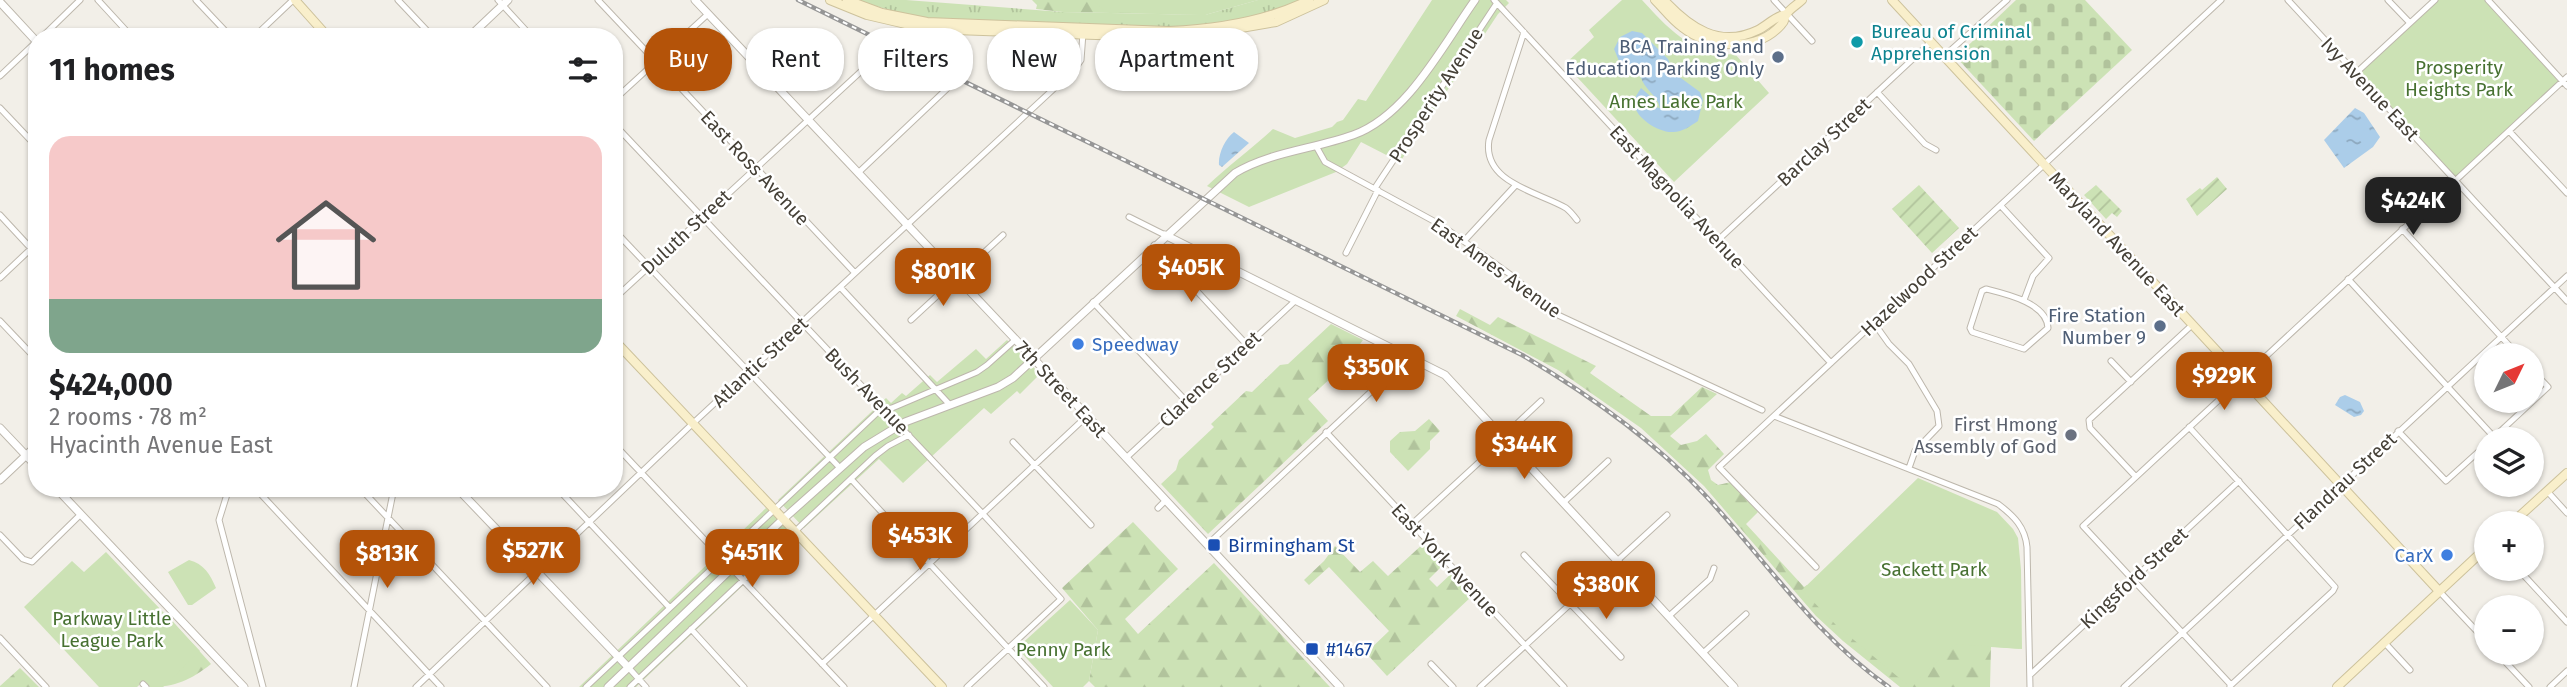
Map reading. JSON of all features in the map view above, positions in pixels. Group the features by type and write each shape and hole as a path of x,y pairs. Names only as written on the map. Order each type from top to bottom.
{"main road":[{"path":"294,0 320,28"},
{"path":"830,0 867,15 927,29 1084,32 1191,30 1277,14 1309,0"},
{"path":"847,0 882,13 927,22 1166,38 1200,36 1276,22 1324,0"},
{"path":"1655,0 1680,26 1693,35 1711,43 1728,45 1748,43 1783,24 1787,14 1801,0"},
{"path":"1664,0 1684,21 1698,30 1728,36 1759,30 1778,16 1787,14"},
{"name":"Maryland Avenue East","path":"1892,0 2440,591"},
{"path":"623,349 942,687"},
{"path":"2525,511 2567,473"},
{"path":"2337,687 2474,559"}],"street":[{"path":"50,28 80,0"},
{"path":"98,0 124,28"},
{"path":"196,0 222,28"},
{"path":"264,28 294,0"},
{"path":"398,0 424,28"},
{"name":"East Ross Avenue","path":"598,0 644,49"},
{"name":"7th Street East","path":"695,0 1340,687"},
{"path":"608,687 864,447 900,425 998,387 1013,378 1235,173 1258,162 1356,134 1393,110 1412,90 1475,0"},
{"path":"1774,0 1812,41"},
{"path":"1943,57 2007,0"},
{"name":"Hazelwood Street","path":"1816,567 1719,467 2221,0"},
{"name":"Ivy Avenue East","path":"2288,0 2567,301"},
{"path":"2389,0 2410,23"},
{"path":"2356,74 2435,0"},
{"path":"2189,427 2334,587 2333,591 2230,686 2083,526 2136,477 2189,427 2348,279 2455,180 2566,81 2488,0"},
{"name":"East Magnolia Avenue","path":"1495,1 1831,363"},
{"name":"Prosperity Avenue","path":"1346,253 1376,189 1495,1"},
{"path":"0,2 28,32"},
{"path":"478,28 503,2 525,28"},
{"path":"693,28 708,14"},
{"name":"Atlantic Street","path":"623,489 1077,67 1081,60 1084,32"},
{"path":"1524,32 1488,148 1493,163 1515,186 1567,209 1577,219"},
{"name":"Barclay Street","path":"1717,241 1930,43"},
{"path":"0,76 28,50"},
{"path":"623,92 644,73"},
{"name":"Duluth Street","path":"623,291 858,74"},
{"name":"East Ross Avenue","path":"683,91 855,274"},
{"path":"858,173 946,91"},
{"path":"1877,92 1925,144 1936,150"},
{"path":"0,108 28,138"},
{"path":"2509,131 2567,193"},
{"name":"Bush Avenue","path":"623,134 1061,599 1008,648"},
{"name":"East Ames Avenue","path":"1316,146 1325,162 1441,225 1511,275 1558,315 1762,410"},
{"path":"1464,241 1515,186"},
{"path":"2001,206 2049,258 2033,275 2024,300"},
{"path":"0,215 28,245"},
{"path":"1129,218 1445,375 1734,687"},
{"path":"2402,229 2507,343"},
{"path":"911,320 1003,235"},
{"path":"623,240 839,468"},
{"path":"1154,245 1247,345"},
{"path":"0,278 28,251"},
{"name":"Flandrau Street","path":"2124,687 2567,276"},
{"path":"2348,279 2483,427"},
{"path":"840,288 950,405"},
{"path":"1984,290 2024,300 2032,304 2049,326 2027,348 2016,347 1970,331 1984,290"},
{"name":"Clarence Street","path":"1126,458 1295,301"},
{"path":"1093,302 1187,402"},
{"path":"0,321 28,351"},
{"path":"1874,323 1909,365 1937,411 1939,426 1915,451 1909,468"},
{"path":"2136,477 2088,423 2192,325"},
{"path":"586,687 879,411 987,365 1016,339"},
{"path":"1207,545 1408,357"},
{"path":"2112,361 2131,382"},
{"path":"1412,524 1541,401"},
{"path":"2505,427 2520,413"},
{"path":"822,663 1087,415"},
{"path":"1774,416 1998,504 2020,524 2026,535 2027,547 2030,687"},
{"path":"0,428 26,456 0,480"},
{"path":"2399,431 2446,481 2474,456"},
{"name":"East York Avenue","path":"1326,432 1564,687"},
{"path":"630,687 851,479 888,446 909,435"},
{"path":"1013,442 1091,525"},
{"path":"623,453 844,687"},
{"path":"1563,502 1608,461"},
{"path":"851,479 1044,687"},
{"name":"Kingsford Street","path":"2030,675 2239,481"},
{"path":"2547,491 2567,513"},
{"path":"65,497 244,687"},
{"path":"226,497 219,520 263,687"},
{"path":"263,497 441,687"},
{"path":"368,497 547,687"},
{"path":"354,687 392,497"},
{"path":"466,497 646,687"},
{"path":"565,497 669,607"},
{"name":"Atlantic Street","path":"416,687 615,497"},
{"path":"1158,508 1165,501"},
{"path":"0,534 29,562 81,514"},
{"path":"1480,687 1667,515"},
{"path":"1524,555 1622,657"},
{"path":"1669,616 1710,579 1714,568"},
{"path":"2529,581 2567,622"},
{"name":"Maryland Avenue East","path":"2440,591 2474,628"},
{"path":"1703,653 1746,614"},
{"path":"691,629 744,687"},
{"path":"0,638 46,687"},
{"path":"2384,642 2410,670"},
{"path":"967,687 1008,648"},
{"path":"1432,664 1453,687"},
{"path":"2508,665 2529,687"},
{"path":"2550,687 2567,671"}],"green space":[{"path":"855,0 906,0 1063,12 1205,15 1258,0 1302,0 1240,19 1176,28 943,20 911,16"},
{"path":"1032,0 1258,0 1227,5 1205,15 1063,12 1036,9 1037,5"},
{"path":"1094,0 1258,0 1205,15 1105,12"},
{"path":"1432,0 1506,0 1509,3 1498,14 1400,162 1361,142 1347,164 1336,172 1249,207 1207,186 1273,129 1295,138 1332,127 1343,120 1358,99 1366,101"},
{"name":"Ames Lake Park","path":"1622,0 1642,0 1682,39 1694,46 1720,54 1735,54 1769,93 1674,182 1565,64 1594,37 1589,30"},
{"path":"2016,0 2085,0 2132,50 2034,141 1956,57"},
{"name":"Prosperity Heights Park","path":"2435,0 2487,0 2560,83 2455,180 2356,73"},
{"path":"2217,177 2227,189 2197,216 2186,199"},
{"path":"1919,185 1959,228 1932,253 1892,209"},
{"path":"2096,185 2122,211 2117,217 2112,213 2106,219 2084,195"},
{"path":"1460,309 1490,325 1498,317 1596,366 1590,373 1651,416 1671,416 1702,387 1717,394 1670,436 1681,445 1697,441 1706,434 1724,454 1708,470 1711,480 1718,485 1731,482 1758,512 1746,524 1804,587 1807,585 2022,649 1991,647 1990,687 1900,687 1816,616 1704,486 1641,428 1558,370 1456,316"},
{"path":"1331,324 1363,340 1345,365 1308,399 1328,421 1208,534 1161,484 1176,470 1179,460 1214,427 1211,424 1246,391 1252,392 1280,365 1288,364"},
{"path":"1007,340 1040,374 1020,394 1017,391 991,414 984,408 903,483 879,459 804,528 778,500 886,398 891,403 902,393 906,396 930,375 937,382 976,349 986,359"},
{"path":"1429,419 1440,431 1430,441 1430,449 1408,471 1390,452 1390,441 1400,432 1415,431"},
{"name":"Sackett Park","path":"1918,478 1997,512 2013,529 2018,538 2021,570 2022,649 1956,644 1910,687 1836,625 1802,590"},
{"path":"766,508 794,537 636,687 579,687"},
{"path":"1133,522 1178,569 1125,619 1138,634 1214,563 1330,687 1095,687 1089,681 1098,630 1062,588"},
{"path":"1424,543 1444,564 1429,579 1437,587 1452,573 1472,596 1387,676 1366,653 1389,631 1329,567 1309,585 1304,580 1335,546 1360,572 1373,561 1388,576"},
{"name":"Parkway Little League Park","path":"106,552 200,651 163,687 152,687 145,680 137,687 99,687 24,607 72,561 84,572"},
{"path":"189,560 206,570 216,588 192,605 188,605 168,572"},
{"name":"Penny Park","path":"1070,600 1098,630 1089,681 1083,687 1053,687 1017,648"},
{"path":"163,614 167,615 211,664 182,682 150,687 140,676"},
{"path":"20,668 39,687 0,687 0,686"}],"water":[{"path":"1632,31 1642,33 1668,59 1674,73 1700,92 1703,100 1698,121 1680,131 1667,132 1649,124 1635,109 1635,97 1641,88 1656,101 1655,107 1660,108 1656,99 1641,77 1619,61 1614,49 1620,37"},
{"path":"2355,108 2364,113 2380,137 2373,147 2344,168 2324,140"},
{"path":"1234,132 1249,143 1222,167 1219,165 1221,152"},
{"path":"2345,395 2360,402 2364,411 2361,415 2354,417 2335,405 2340,397"}],"railway":[{"path":"798,0 1522,355 1547,370 1618,418 1684,474 1837,644 1889,687"}],"place":[{"name":"Bureau of Criminal Apprehension","path":"1857,42"},
{"name":"BCA Training and Education Parking Only","path":"1778,57"},
{"name":"Fire Station Number 9","path":"2160,326"},
{"name":"Speedway","path":"1078,344"},
{"name":"First Hmong Assembly of God","path":"2071,435"},
{"name":"Birmingham St","path":"1214,545"},
{"name":"CarX","path":"2447,555"},
{"name":"#1467","path":"1312,649"}]}
